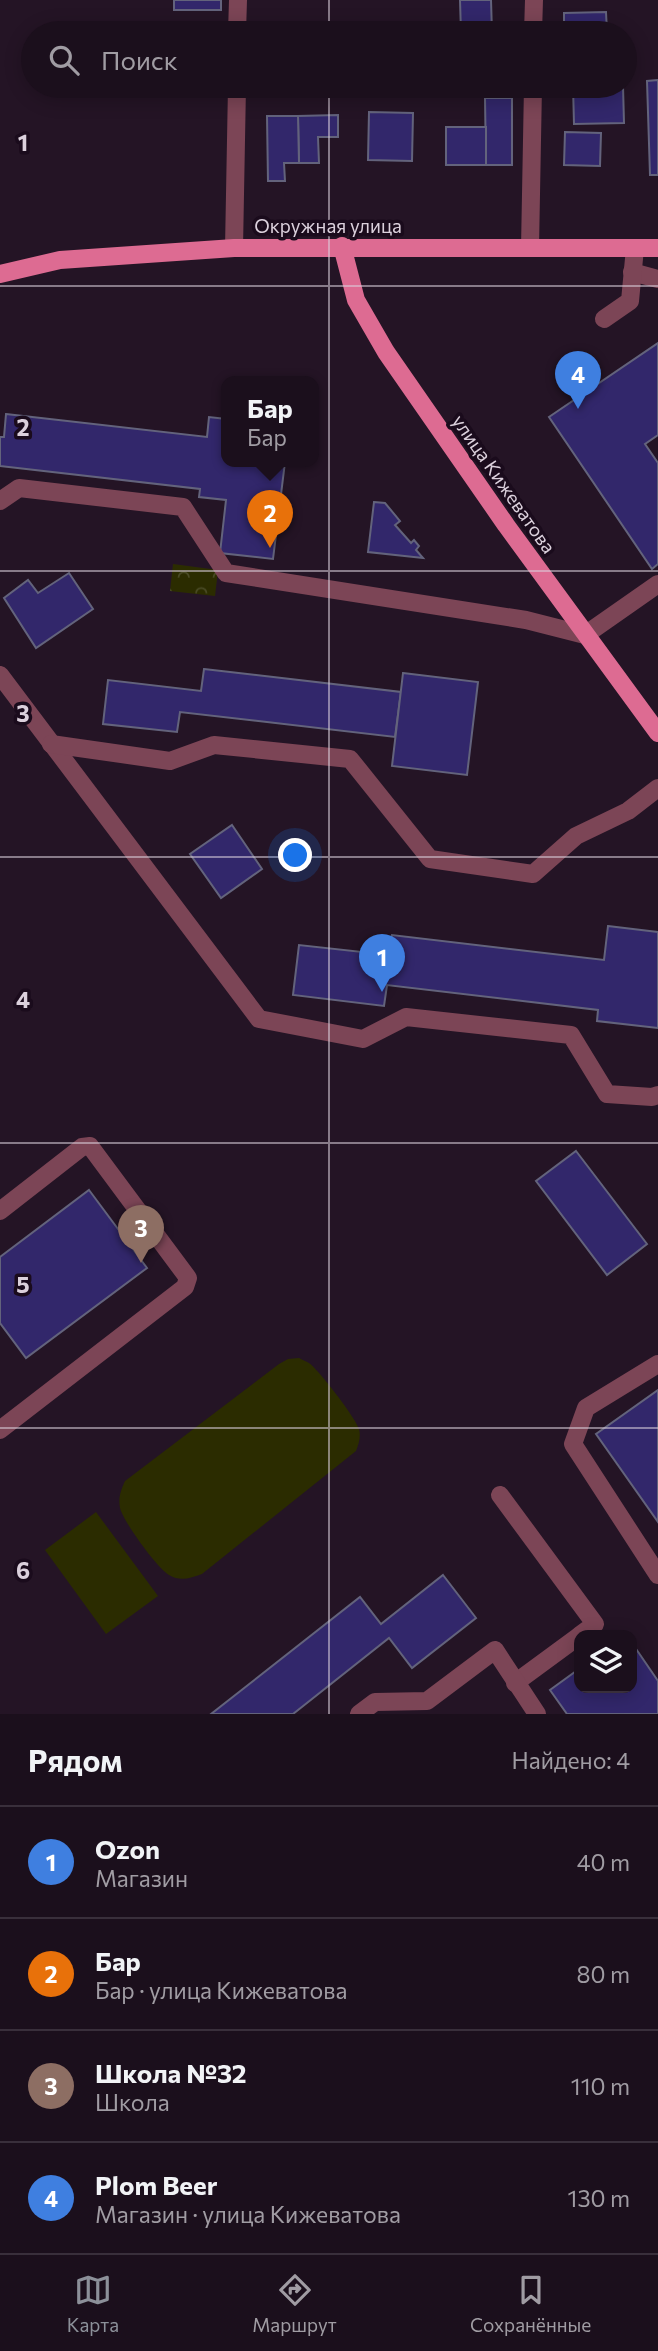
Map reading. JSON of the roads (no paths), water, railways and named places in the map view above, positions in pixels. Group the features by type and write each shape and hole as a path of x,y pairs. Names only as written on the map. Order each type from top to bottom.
{"main road":[{"name":"улица Кижеватова","path":"342,246 356,300 386,352 585,635 658,733"},
{"name":"Окружная улица","path":"0,274 60,260 234,248 658,248"}],"street":[{"path":"237,21 238,0"},
{"path":"533,21 534,0"},
{"path":"234,248 237,98"},
{"path":"530,248 533,98"},
{"path":"604,320 631,301 635,248"},
{"path":"632,272 658,279"},
{"path":"0,501 19,488 183,507 226,573 526,620 585,635 658,584"},
{"path":"0,675 259,1019 363,1039 406,1017 570,1035 607,1094 652,1097 658,1095"},
{"path":"51,744 170,761 214,745 350,759 430,859 533,874 576,836 628,811 658,788"},
{"path":"0,1211 82,1147 90,1146 188,1278 185,1287 3,1422"},
{"path":"658,1364 586,1408 573,1444 658,1575"},
{"path":"500,1495 595,1624 587,1630"},
{"path":"515,1683 574,1639"},
{"path":"359,1714 375,1702 428,1701 495,1650 537,1714"}],"place":[{"name":"Plom Beer","path":"578,409"},
{"name":"Бар","path":"270,548"},
{"name":"Ozon","path":"382,992"},
{"name":"Школа №32","path":"141,1263"}]}
